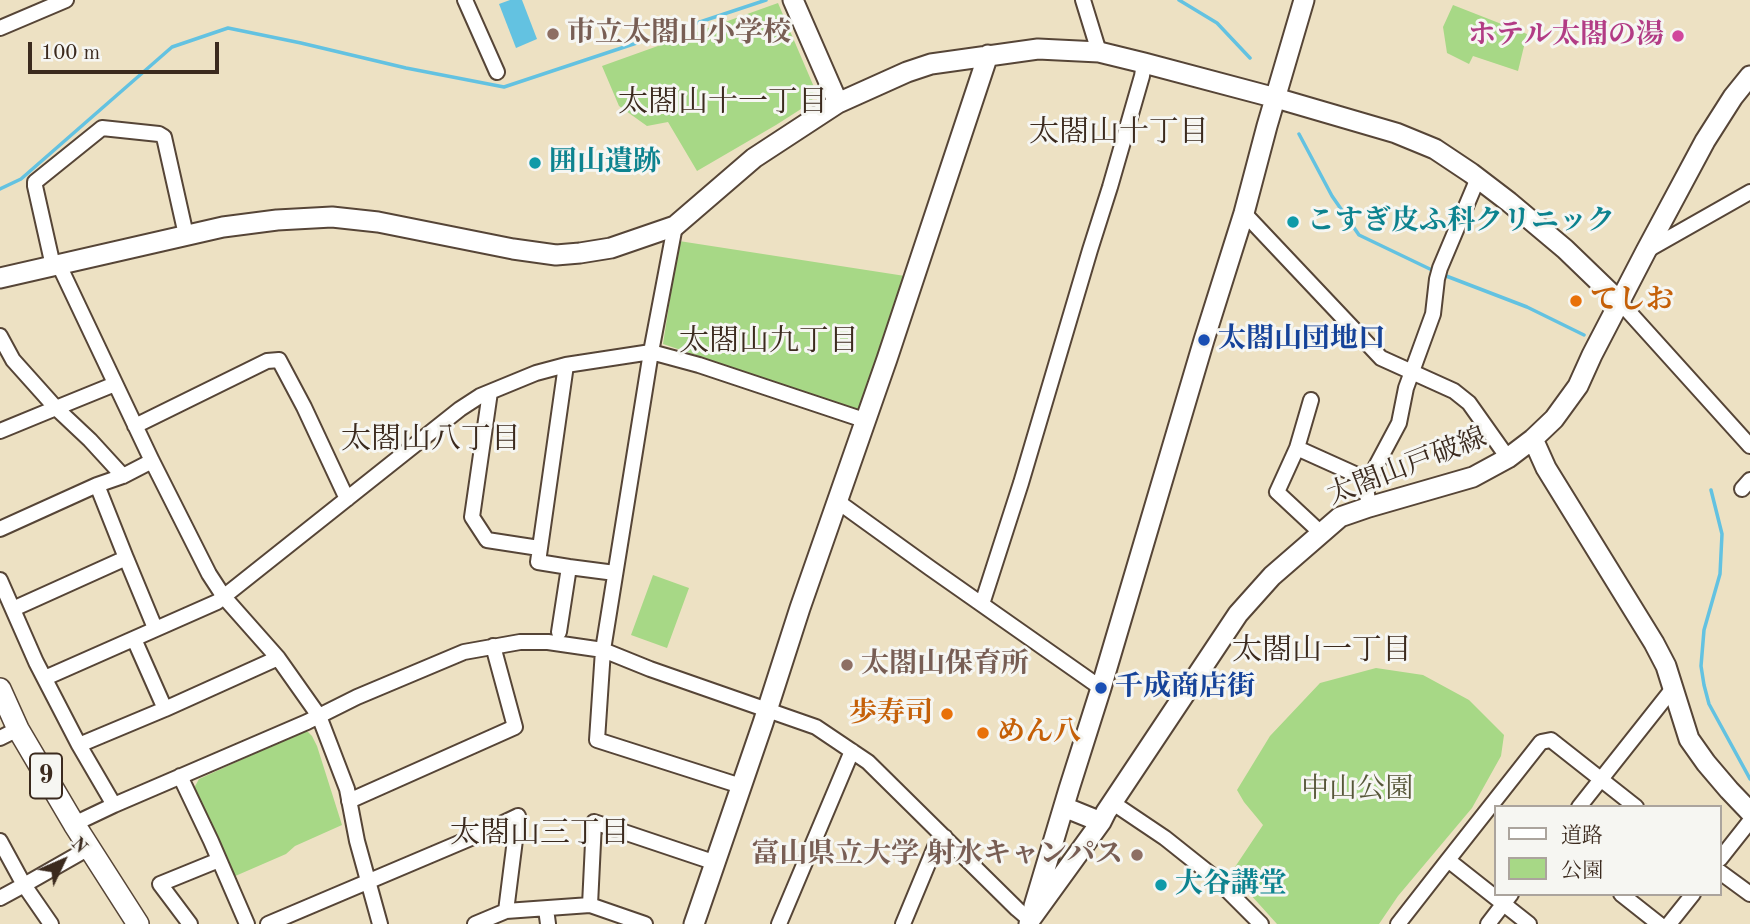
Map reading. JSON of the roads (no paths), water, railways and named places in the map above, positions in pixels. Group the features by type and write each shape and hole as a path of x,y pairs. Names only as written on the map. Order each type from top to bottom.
{"main road":[{"name":"9","path":"0,689 9,733 74,824 138,924"}],"street":[{"path":"0,28 66,0"},
{"path":"465,0 497,72"},
{"path":"793,0 838,103"},
{"path":"1083,0 1100,52"},
{"path":"1029,922 1244,213 1266,126 1304,0"},
{"path":"0,278 223,227 332,217 378,222 513,249 556,254 611,248 675,226 754,158 838,103 907,72 930,64 1038,49 1100,52 1276,98 1396,133 1435,149 1478,178 1565,249 1620,302 1750,446"},
{"path":"694,924 837,500 867,421 988,55"},
{"path":"982,604 1110,187 1144,63"},
{"name":"太閤山戸破線","path":"1029,922 1101,822 1238,614 1272,576 1340,517 1369,506 1473,477 1508,458 1554,419 1578,386 1705,141 1750,76"},
{"path":"186,235 164,137 159,134 102,128 35,182 56,265 209,574 224,597 278,658 319,716 347,789 357,841 380,924"},
{"path":"1369,506 1366,486 1399,423 1406,388 1433,314 1440,268 1478,178"},
{"path":"1646,251 1750,192"},
{"path":"1244,213 1381,358 1454,391 1469,403 1508,458"},
{"path":"675,226 651,352 603,650 597,740 741,786"},
{"path":"0,336 13,360 123,476"},
{"path":"45,678 217,602 460,409 490,392 536,373 566,365 651,352 699,365 867,421"},
{"path":"135,426 267,360 279,360 304,407 346,499"},
{"path":"566,365 538,562 615,573"},
{"path":"0,431 115,384"},
{"path":"490,392 472,517 487,540 539,548"},
{"path":"1311,400 1297,448 1277,492 1321,533"},
{"path":"1533,439 1546,468 1666,666 1689,739 1706,763 1750,812"},
{"path":"1297,448 1368,480"},
{"path":"0,529 152,461"},
{"path":"97,485 155,628"},
{"path":"837,500 1101,688"},
{"path":"13,609 126,558"},
{"path":"559,632 569,567"},
{"path":"0,580 45,678 79,745 114,805"},
{"path":"134,639 164,709"},
{"path":"74,824 464,652 520,642 548,642 603,650 816,727 868,762 1029,922"},
{"path":"349,801 515,727 493,646"},
{"path":"79,745 278,658"},
{"path":"1581,805 1674,687"},
{"path":"1398,924 1541,742 1551,740 1633,805"},
{"path":"779,924 852,751"},
{"path":"180,776 247,924"},
{"path":"1113,803 1165,838 1214,877 1261,924"},
{"path":"1064,807 1101,822"},
{"path":"268,924 518,816 506,911"},
{"path":"1722,856 1750,821"},
{"path":"590,905 594,822 716,863"},
{"path":"903,924 935,847 945,837"},
{"path":"0,841 24,885 51,924"},
{"path":"0,898 89,848"},
{"path":"190,924 160,884 219,860"},
{"path":"1448,860 1494,890"},
{"path":"1722,873 1750,894"},
{"path":"1624,896 1659,924"},
{"path":"1670,924 1691,896"},
{"path":"1488,924 1507,899 1530,924"},
{"path":"475,924 506,911 547,916 590,905 645,924"}],"water":[{"path":"522,0 537,39 516,48 499,4"}],"waterway":[{"path":"0,189 21,179 172,47 228,28 504,87 766,0"},
{"path":"1179,0 1217,23 1250,58"},
{"path":"1299,134 1332,196 1359,235 1434,271"},
{"path":"1441,274 1527,307 1584,335"},
{"path":"1711,490 1722,534 1720,574 1704,630 1701,666 1709,704 1750,779"}],"place":[{"name":"市立太閤山小学校","path":"553,34"},
{"name":"ホテル太閤の湯","path":"1678,36"},
{"name":"囲山遺跡","path":"535,163"},
{"name":"こすぎ皮ふ科クリニック","path":"1293,222"},
{"name":"てしお","path":"1576,301"},
{"name":"太閤山団地口","path":"1204,340"},
{"name":"太閤山保育所","path":"847,665"},
{"name":"千成商店街","path":"1101,688"},
{"name":"歩寿司","path":"947,714"},
{"name":"めん八","path":"983,733"},
{"name":"富山県立大学 射水キャンパス","path":"1137,855"},
{"name":"大谷講堂","path":"1161,885"}],"district":[{"name":"太閤山十一丁目","path":"723,103"},
{"name":"太閤山十丁目","path":"1119,133"},
{"name":"太閤山九丁目","path":"769,342"},
{"name":"太閤山八丁目","path":"431,440"},
{"name":"太閤山一丁目","path":"1322,651"},
{"name":"太閤山三丁目","path":"540,834"}],"park label":[{"name":"中山公園","path":"1357,790"}]}
